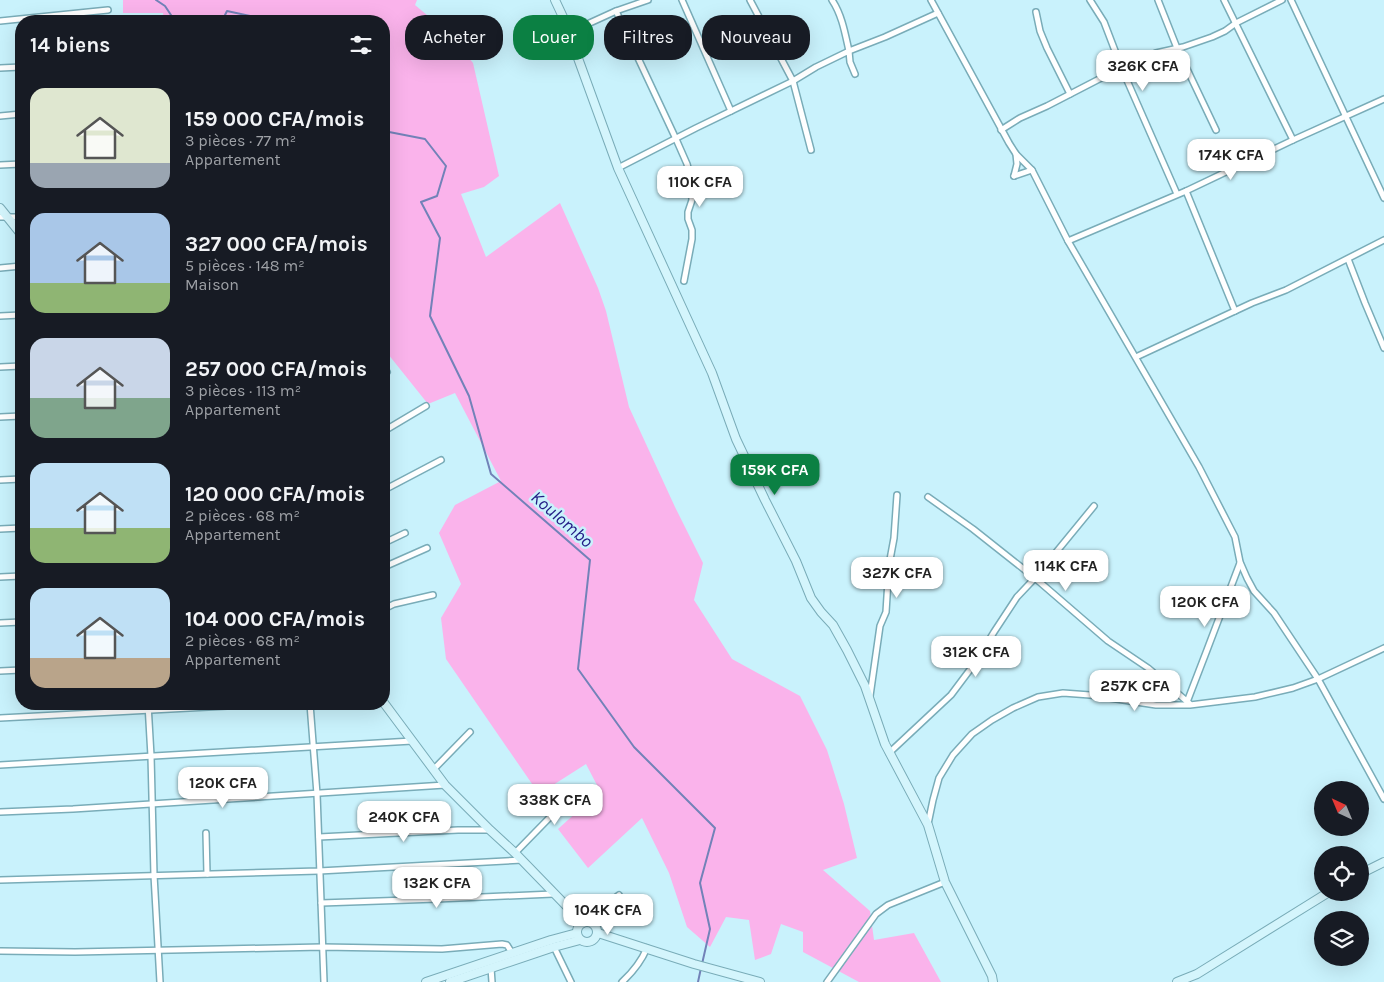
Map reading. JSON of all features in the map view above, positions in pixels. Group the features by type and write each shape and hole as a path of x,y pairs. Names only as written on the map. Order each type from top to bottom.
{"street":[{"path":"555,0 562,15"},
{"path":"594,21 648,0"},
{"path":"682,0 731,111"},
{"path":"750,0 793,81 810,150"},
{"path":"832,0 843,24 850,62 855,74"},
{"path":"931,0 1001,130 1016,154 1032,170 1068,240 1199,467 1235,537 1240,562 1246,578 1274,613 1318,680 1384,799"},
{"path":"1090,0 1104,22 1122,69 1177,194"},
{"path":"1158,0 1177,48 1216,130"},
{"path":"1224,0 1293,140"},
{"path":"1001,130 1020,118 1107,75 1156,54 1212,37 1282,0"},
{"path":"1291,0 1384,198"},
{"path":"65,15 108,10"},
{"path":"616,11 687,164 691,180 692,200 688,219 692,230 692,239 684,280"},
{"path":"1036,12 1040,31 1047,48 1070,94"},
{"path":"618,168 849,51 938,13"},
{"path":"0,20 15,19"},
{"path":"579,60 618,168 712,373 736,438 796,561 811,598 833,625 866,686 885,744 928,825 946,882 992,976 993,982"},
{"path":"0,68 15,67"},
{"path":"1068,240 1186,191 1384,99"},
{"path":"0,116 15,115"},
{"path":"1016,154 1017,164 1014,176 1032,170"},
{"path":"0,165 15,164"},
{"path":"1186,191 1235,311"},
{"path":"0,208 4,217 15,228"},
{"path":"1136,357 1252,303 1286,290 1384,240"},
{"path":"1348,259 1384,348"},
{"path":"0,268 15,267"},
{"path":"0,316 15,315"},
{"path":"0,368 15,367"},
{"path":"390,427 426,406"},
{"path":"0,417 15,416"},
{"path":"390,487 441,460"},
{"path":"0,480 15,479"},
{"path":"870,700 880,626 886,612 889,565 894,538 898,495"},
{"path":"928,497 973,529 1035,578 1108,641 1148,668 1188,703"},
{"path":"890,753 951,695 976,663 1017,596 1035,578 1094,506"},
{"path":"0,529 15,528"},
{"path":"390,540 405,533"},
{"path":"390,564 427,548"},
{"path":"1188,703 1240,562"},
{"path":"0,577 15,576"},
{"path":"390,606 433,595"},
{"path":"0,623 15,622"},
{"path":"928,825 939,778 953,755 972,734 992,720 1038,697 1063,693 1156,705 1255,696 1318,680 1384,648"},
{"path":"0,671 15,670"},
{"path":"0,718 165,710"},
{"path":"311,710 317,794 324,982"},
{"path":"389,710 444,785 515,853 553,894 587,922 596,926 598,933 596,938 591,942 585,942 579,936 578,928 587,922 596,912 619,895"},
{"path":"148,711 160,982"},
{"path":"433,770 470,732"},
{"path":"0,764 412,741"},
{"path":"0,812 444,785"},
{"path":"515,853 557,810 588,790"},
{"path":"319,838 490,830"},
{"path":"206,832 208,874"},
{"path":"0,880 319,871 522,860"},
{"path":"1369,870 1384,862"},
{"path":"827,982 876,914 888,905 946,882"},
{"path":"320,903 553,894"},
{"path":"1177,982 1197,974 1315,901"},
{"path":"598,933 694,964 760,982"},
{"path":"450,982 554,947 579,936"},
{"path":"426,982 512,953 579,936"},
{"path":"0,951 75,952 322,947 442,949 507,944 512,953"},
{"path":"554,947 571,982"},
{"path":"622,982 635,969 647,948"},
{"path":"491,968 492,982"}],"shaded area":[{"path":"123,0 417,0 415,5 427,15 405,15 405,60 470,60 473,63 499,176 484,187 461,194 486,257 560,203 598,288 606,311 629,407 703,563 694,600 732,659 800,696 827,750 844,804 857,858 823,870 870,911 874,940 914,933 941,982 859,982 803,952 803,932 781,924 771,954 755,960 749,920 726,917 710,947 687,927 669,873 642,818 588,868 558,829 600,791 586,764 539,794 446,659 441,618 461,584 439,533 455,505 501,481 455,393 428,404 390,356 390,15 163,15 163,13 123,13"}],"waterway":[{"name":"Koulombo","path":"156,0 165,6 171,15"},
{"name":"Koulombo","path":"225,15 227,11 246,15"},
{"name":"Koulombo","path":"390,132 425,139 446,166 437,196 421,202 440,238 430,316 469,396 491,474 590,560 578,669 634,747 715,828 700,883 710,929 702,964"},
{"name":"Koulombo","path":"698,982 701,968"}]}
